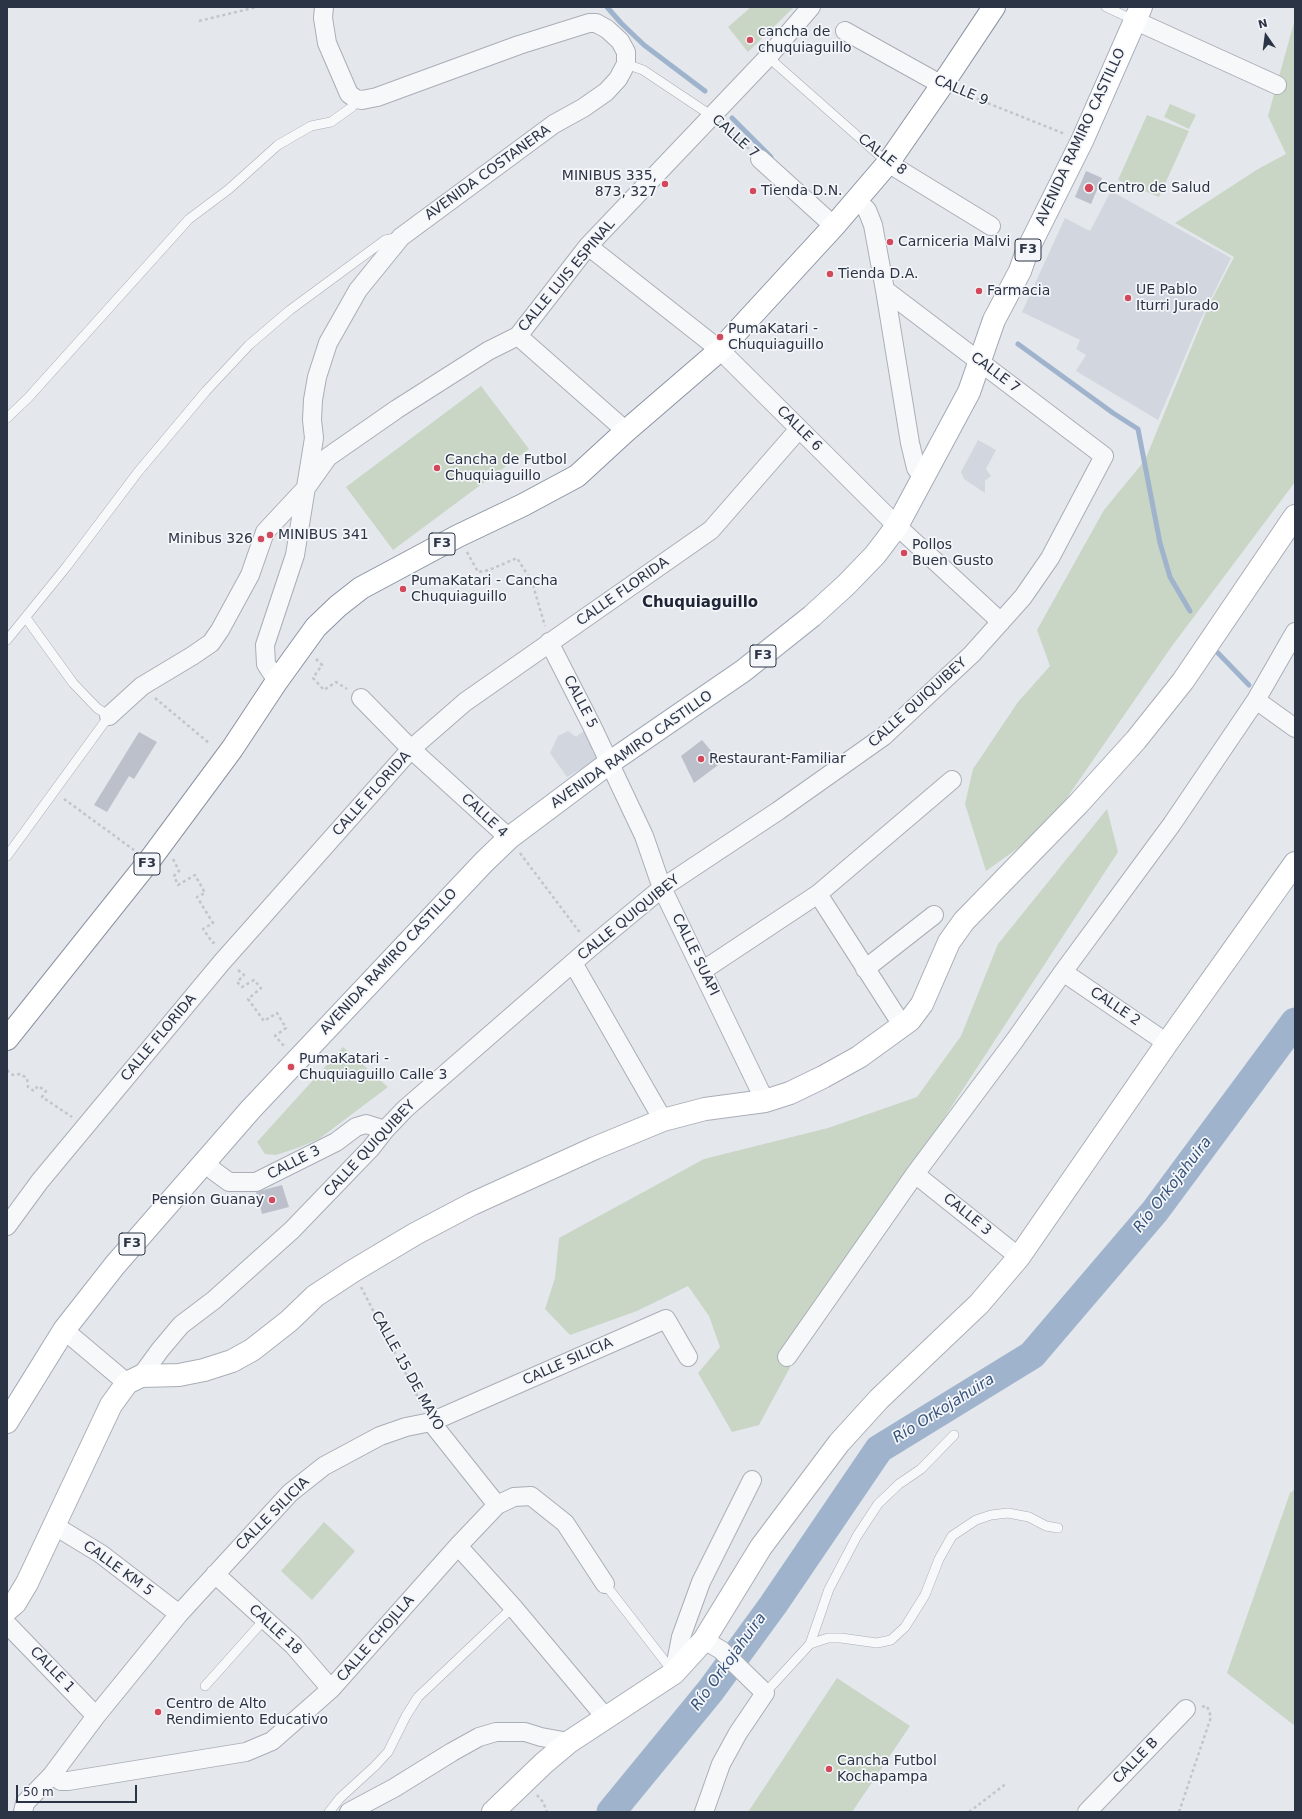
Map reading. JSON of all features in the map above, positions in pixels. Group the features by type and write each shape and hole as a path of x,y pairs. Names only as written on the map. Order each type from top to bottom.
{"main road":[{"name":"F3","path":"7,1039 149,861 232,749 277,681 316,627 338,606 361,588 458,536 523,505 577,476 626,431 720,350 834,226 888,163 994,7"},
{"name":"AVENIDA RAMIRO CASTILLO","path":"7,1422 64,1330 115,1264 205,1161 484,862 509,838 609,763 743,671 812,616 846,585 875,555 897,526 924,479 969,392 994,320 1020,271 1027,251 1082,141 1138,14"},
{"path":"7,1610 15,1603 27,1583 111,1406 134,1380 179,1375 204,1370 232,1361 252,1350 289,1321 315,1296 353,1271 415,1234 472,1204 595,1148 663,1120 705,1109 764,1101 790,1093 859,1057 910,1020 922,1004 949,942 964,921 1079,803 1136,740 1183,681 1295,516"},
{"path":"493,1812 544,1763 569,1742 674,1673 712,1645 761,1547 839,1443 880,1399 979,1304 1019,1257 1167,1043 1295,863"}],"street":[{"path":"324,7 323,18 328,43 349,94 356,99 362,100 377,97 519,45 596,22 607,28 620,41 626,52 626,64"},
{"name":"CALLE LUIS ESPINAL","path":"109,716 142,686 211,643 220,630 250,575 265,532 306,488 328,457 397,409 488,351 518,336 588,246 768,57 811,7"},
{"path":"1138,14 1277,85"},
{"name":"CALLE 9","path":"845,31 942,85"},
{"name":"AVENIDA COSTANERA","path":"277,681 266,664 265,645 295,555 314,438 312,420 313,400 317,377 328,343 358,290 401,237 554,124 583,108 606,92 618,79 626,64"},
{"name":"CALLE 7","path":"760,160 834,226"},
{"name":"CALLE 8","path":"888,163 991,226"},
{"path":"856,199 867,210 873,225 910,443 916,468 924,479"},
{"name":"CALLE 6","path":"588,246 720,350 897,526 1002,622"},
{"name":"CALLE 7","path":"885,290 1104,456"},
{"path":"518,336 626,431"},
{"name":"CALLE FLORIDA","path":"7,1226 40,1181 222,962 411,749 465,702 549,642 625,592 710,530 799,429"},
{"name":"CALLE QUIQUIBEY","path":"134,1380 180,1325 214,1300 292,1230 371,1148 385,1130 406,1109 591,947 662,888 778,812 884,736 972,654 1023,597 1050,558 1104,456"},
{"path":"787,1357 915,1174 1015,1040 1172,824 1256,700 1295,632"},
{"name":"CALLE 5","path":"549,642 609,763"},
{"name":"CALLE 4","path":"361,698 411,749 509,838"},
{"path":"1256,700 1295,728"},
{"name":"CALLE SUAPI","path":"609,763 644,836 662,888 764,1101"},
{"path":"702,971 818,894 952,780"},
{"path":"818,894 902,1025"},
{"path":"866,970 934,915"},
{"path":"573,963 663,1120"},
{"name":"CALLE 2","path":"1063,972 1167,1043"},
{"name":"CALLE 3","path":"205,1161 214,1171 229,1182 256,1182 336,1142 356,1127 366,1124 385,1130"},
{"name":"CALLE 3","path":"915,1174 1019,1257"},
{"name":"CALLE SILICIA","path":"22,1812 25,1804 52,1775 96,1716 179,1614 290,1493 324,1466 380,1436 406,1427 431,1422 666,1319 688,1357"},
{"path":"64,1330 134,1380"},
{"name":"CALLE 15 DE MAYO","path":"431,1422 497,1505"},
{"path":"674,1673 681,1637 701,1582 752,1480"},
{"path":"497,1505 514,1497 531,1496 544,1505 565,1523 605,1584"},
{"name":"CALLE CHOJLLA","path":"52,1775 56,1779 68,1781 246,1752 272,1741 331,1689 458,1546 497,1505"},
{"name":"CALLE KM 5","path":"55,1526 100,1554 179,1614"},
{"path":"458,1546 513,1607 606,1718"},
{"name":"CALLE 18","path":"215,1574 293,1646 331,1689"},
{"name":"CALLE 1","path":"7,1624 96,1716"},
{"path":"704,1812 721,1764 738,1733 765,1693 745,1672 712,1645"},
{"name":"CALLE B","path":"1087,1812 1186,1709"},
{"path":"349,1812 394,1788 479,1737 496,1732 525,1732 541,1737 569,1742"}],"lane":[{"path":"1106,7 1138,14"},
{"name":"CALLE 8","path":"768,57 888,163"},
{"name":"CALLE 7","path":"626,64 643,70 712,116"},
{"path":"7,418 28,398 189,219 229,189 278,145 311,126 331,122 352,106 356,99"},
{"path":"7,640 67,566 138,472 206,391 249,345 290,310 385,240 401,237"},
{"path":"7,856 109,716 97,708 73,683 26,618"},
{"path":"765,1693 810,1644 829,1589 857,1536 878,1504 898,1484 921,1469 954,1435"},
{"path":"810,1644 828,1638 841,1638 877,1643 891,1640 905,1627 925,1596 939,1559 952,1536 976,1520 991,1515 1008,1513 1029,1517 1046,1526 1058,1528"},
{"path":"605,1584 674,1673"},
{"path":"329,1812 340,1798 388,1752 406,1716 418,1697 513,1607"},
{"path":"205,1686 264,1620"}],"path":[{"path":"199,21 257,7"},
{"name":"CALLE 9","path":"942,85 1082,141"},
{"name":"CALLE 7","path":"712,116 760,160"},
{"path":"458,536 478,572 489,570 517,558 532,582 549,642"},
{"path":"303,646 322,665 313,678 324,690 336,682 361,698"},
{"path":"142,686 208,743"},
{"path":"54,792 149,861"},
{"name":"CALLE 4","path":"509,838 591,947"},
{"path":"7,1070 13,1075 20,1074 27,1078 28,1087 34,1091 38,1086 46,1091 42,1097 86,1126"},
{"name":"CALLE 15 DE MAYO","path":"353,1271 431,1422"},
{"path":"1179,1812 1211,1717 1207,1706 1186,1709"},
{"path":"969,1812 1007,1783"}],"shaded area":[{"path":"1111,191 1231,258 1200,321 1158,420 1076,371 1086,355 1076,349 1080,340 1022,312 1065,218 1090,231"},
{"path":"978,440 996,450 986,469 991,476 985,481 985,493 964,479 961,472"},
{"path":"585,730 593,738 592,751 598,759 567,777 550,753 558,736 568,731 576,737"}],"green space":[{"name":"cancha de chuquiaguillo","path":"751,7 794,7 748,52 728,27"},
{"path":"1295,19 1295,482 1172,646 1046,828 986,871 965,804 973,769 1018,702 1050,666 1037,630 1104,510 1145,460 1208,307 1234,257 1175,223 1258,169 1286,154 1268,116"},
{"path":"1170,104 1196,115 1189,129 1164,117"},
{"path":"1147,115 1189,131 1159,197 1118,180"},
{"name":"Cancha de Futbol Chuquiaguillo","path":"481,386 529,449 393,550 346,487"},
{"path":"1107,809 1118,852 897,1190 794,1360 759,1425 732,1432 698,1373 720,1347 709,1316 688,1286 637,1311 570,1335 545,1309 555,1278 559,1238 704,1159 828,1128 917,1097 961,1036 998,944"},
{"path":"343,1047 388,1087 319,1139 276,1155 265,1154 257,1142"},
{"path":"1295,1489 1295,1726 1227,1673 1290,1493"},
{"path":"324,1522 355,1551 312,1600 281,1571"},
{"name":"Cancha Futbol Kochapampa","path":"837,1678 910,1726 852,1812 748,1812"}],"building":[{"name":"Centro de Salud","path":"1086,171 1102,178 1091,204 1075,197"},
{"path":"139,732 157,742 134,779 129,776 107,812 94,805"},
{"name":"Restaurant-Familiar","path":"702,740 721,763 694,783 681,756"},
{"name":"Pension Guanay","path":"282,1185 289,1207 262,1214 256,1192"}],"waterway":[{"path":"607,7 644,45 705,91"},
{"path":"732,118 771,157"},
{"path":"1018,344 1113,413 1138,429 1160,543 1170,577 1190,611"},
{"path":"1218,653 1249,685"},
{"name":"Río Orkojahuira","path":"611,1812 711,1690 773,1605 879,1449 1032,1355 1155,1211 1295,1022"}],"place":[{"name":"cancha de chuquiaguillo","path":"750,40"},
{"name":"MINIBUS 335, 873, 327","path":"665,184"},
{"name":"Centro de Salud","path":"1089,188"},
{"name":"Tienda D.N.","path":"753,191"},
{"name":"Carniceria Malvi","path":"890,242"},
{"name":"Tienda D.A.","path":"830,274"},
{"name":"Farmacia","path":"979,291"},
{"name":"UE Pablo Iturri Jurado","path":"1128,298"},
{"name":"PumaKatari - Chuquiaguillo","path":"720,337"},
{"name":"Cancha de Futbol Chuquiaguillo","path":"437,468"},
{"name":"MINIBUS 341","path":"270,535"},
{"name":"Minibus 326","path":"261,539"},
{"name":"Pollos Buen Gusto","path":"904,553"},
{"name":"PumaKatari - Cancha Chuquiaguillo","path":"403,589"},
{"name":"Restaurant-Familiar","path":"701,759"},
{"name":"PumaKatari - Chuquiaguillo Calle 3","path":"291,1067"},
{"name":"Pension Guanay","path":"272,1200"},
{"name":"Centro de Alto Rendimiento Educativo","path":"158,1712"},
{"name":"Cancha Futbol Kochapampa","path":"829,1769"}],"district":[{"name":"Chuquiaguillo","path":"700,603"}]}
